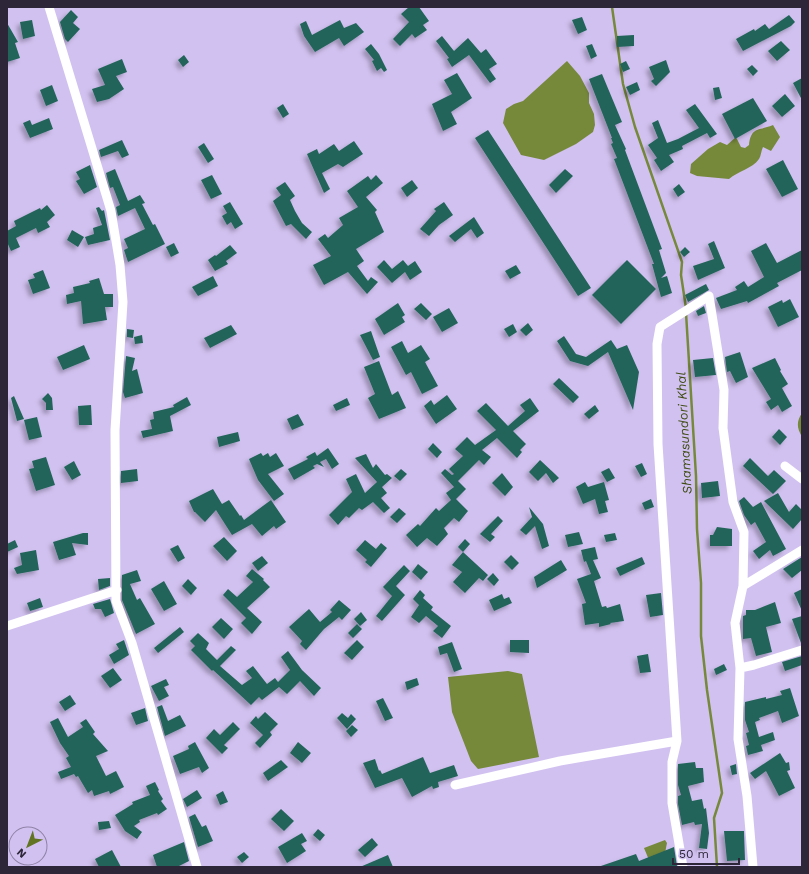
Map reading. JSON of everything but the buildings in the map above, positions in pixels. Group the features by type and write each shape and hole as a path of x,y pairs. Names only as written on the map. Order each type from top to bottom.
{"street":[{"path":"49,7 111,211 120,265 123,302 114,430 116,601 132,643 197,867"},
{"path":"683,867 672,803 672,762 677,741 658,444 657,344 660,327 709,296 724,390 723,428 733,502 744,532 743,586 735,623 740,668 738,739 748,796 753,867"},
{"path":"785,466 802,479"},
{"path":"743,586 802,550"},
{"path":"7,626 117,590"},
{"path":"740,668 802,650"},
{"path":"455,785 560,761 677,741"}],"shaded area":[{"path":"567,61 580,76 589,93 589,103 594,114 595,125 593,132 576,144 544,160 521,155 503,123 506,109 523,101"},
{"path":"773,125 780,137 771,151 763,147 759,159 749,168 729,179 697,176 690,173 691,164 708,149 720,142 727,145 736,137 741,147 745,148 749,145 750,139 756,130"},
{"path":"802,413 802,437 798,425"},
{"path":"508,671 522,674 539,757 478,769 471,761 452,712 448,677"},
{"path":"665,840 667,843 665,853 649,860 644,848"}],"waterway":[{"name":"Shamasundori Khal","path":"612,7 623,84 635,127 682,262 681,275 686,308"},
{"name":"Shamasundori Khal","path":"686,313 701,583 701,636 707,690 722,793 714,818 717,867"}]}
